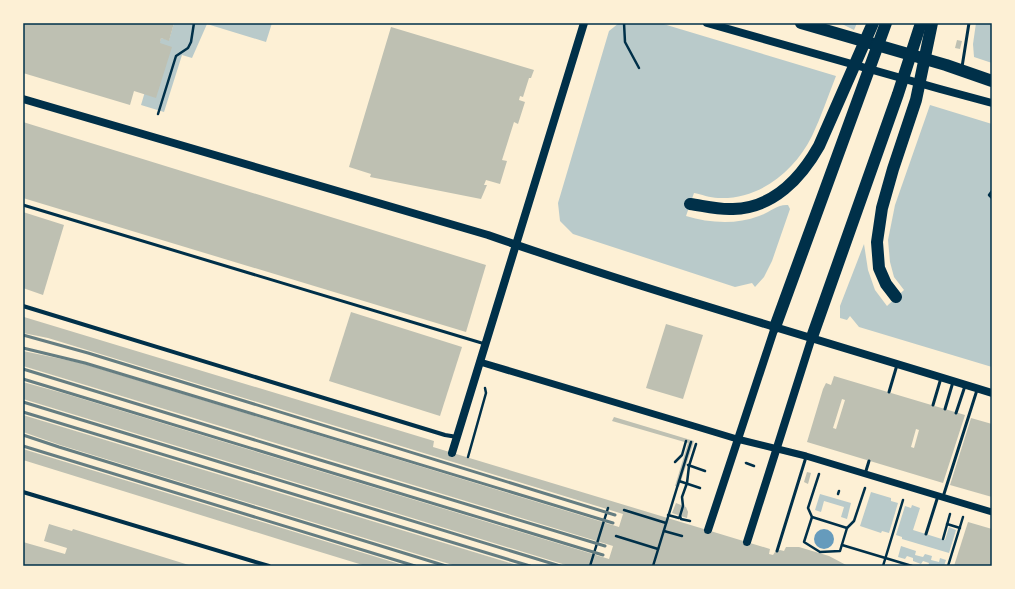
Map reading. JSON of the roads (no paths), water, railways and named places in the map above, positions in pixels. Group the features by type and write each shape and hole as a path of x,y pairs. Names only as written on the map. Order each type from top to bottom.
{"highway":[{"path":"801,23 992,81"},
{"path":"690,204 723,209 735,209 757,205 780,193 802,172 812,160 819,146 873,23"},
{"path":"775,327 886,23"},
{"path":"812,337 898,94 921,23"},
{"path":"896,297 886,284 879,268 877,242 882,208 893,169 916,100 932,23"}],"main road":[{"path":"452,453 584,23"},
{"path":"706,23 992,103"},
{"path":"23,99 488,235 556,259 992,392"},
{"path":"708,530 775,327"},
{"path":"747,542 812,337"}],"street":[{"path":"23,306 445,435 457,437"},
{"path":"480,362 737,439 806,456 992,512"},
{"path":"23,492 269,566"}],"lane":[{"path":"962,71 969,23"},
{"path":"23,205 485,345"},
{"path":"889,392 898,364"},
{"path":"933,406 942,377"},
{"path":"945,409 954,381"},
{"path":"956,413 965,384"},
{"path":"926,534 941,496 977,388"},
{"path":"777,551 806,456"},
{"path":"865,474 869,461"}],"water":[{"path":"824,529 831,532 834,539 831,546 824,549 817,546 814,539 817,532"}],"railway":[{"path":"23,335 88,353 615,515"},
{"path":"23,348 85,363 613,523"},
{"path":"23,369 605,546"},
{"path":"23,379 603,555"},
{"path":"23,402 560,566"},
{"path":"23,412 530,566"},
{"path":"23,435 446,566"},
{"path":"23,446 415,566"}]}
